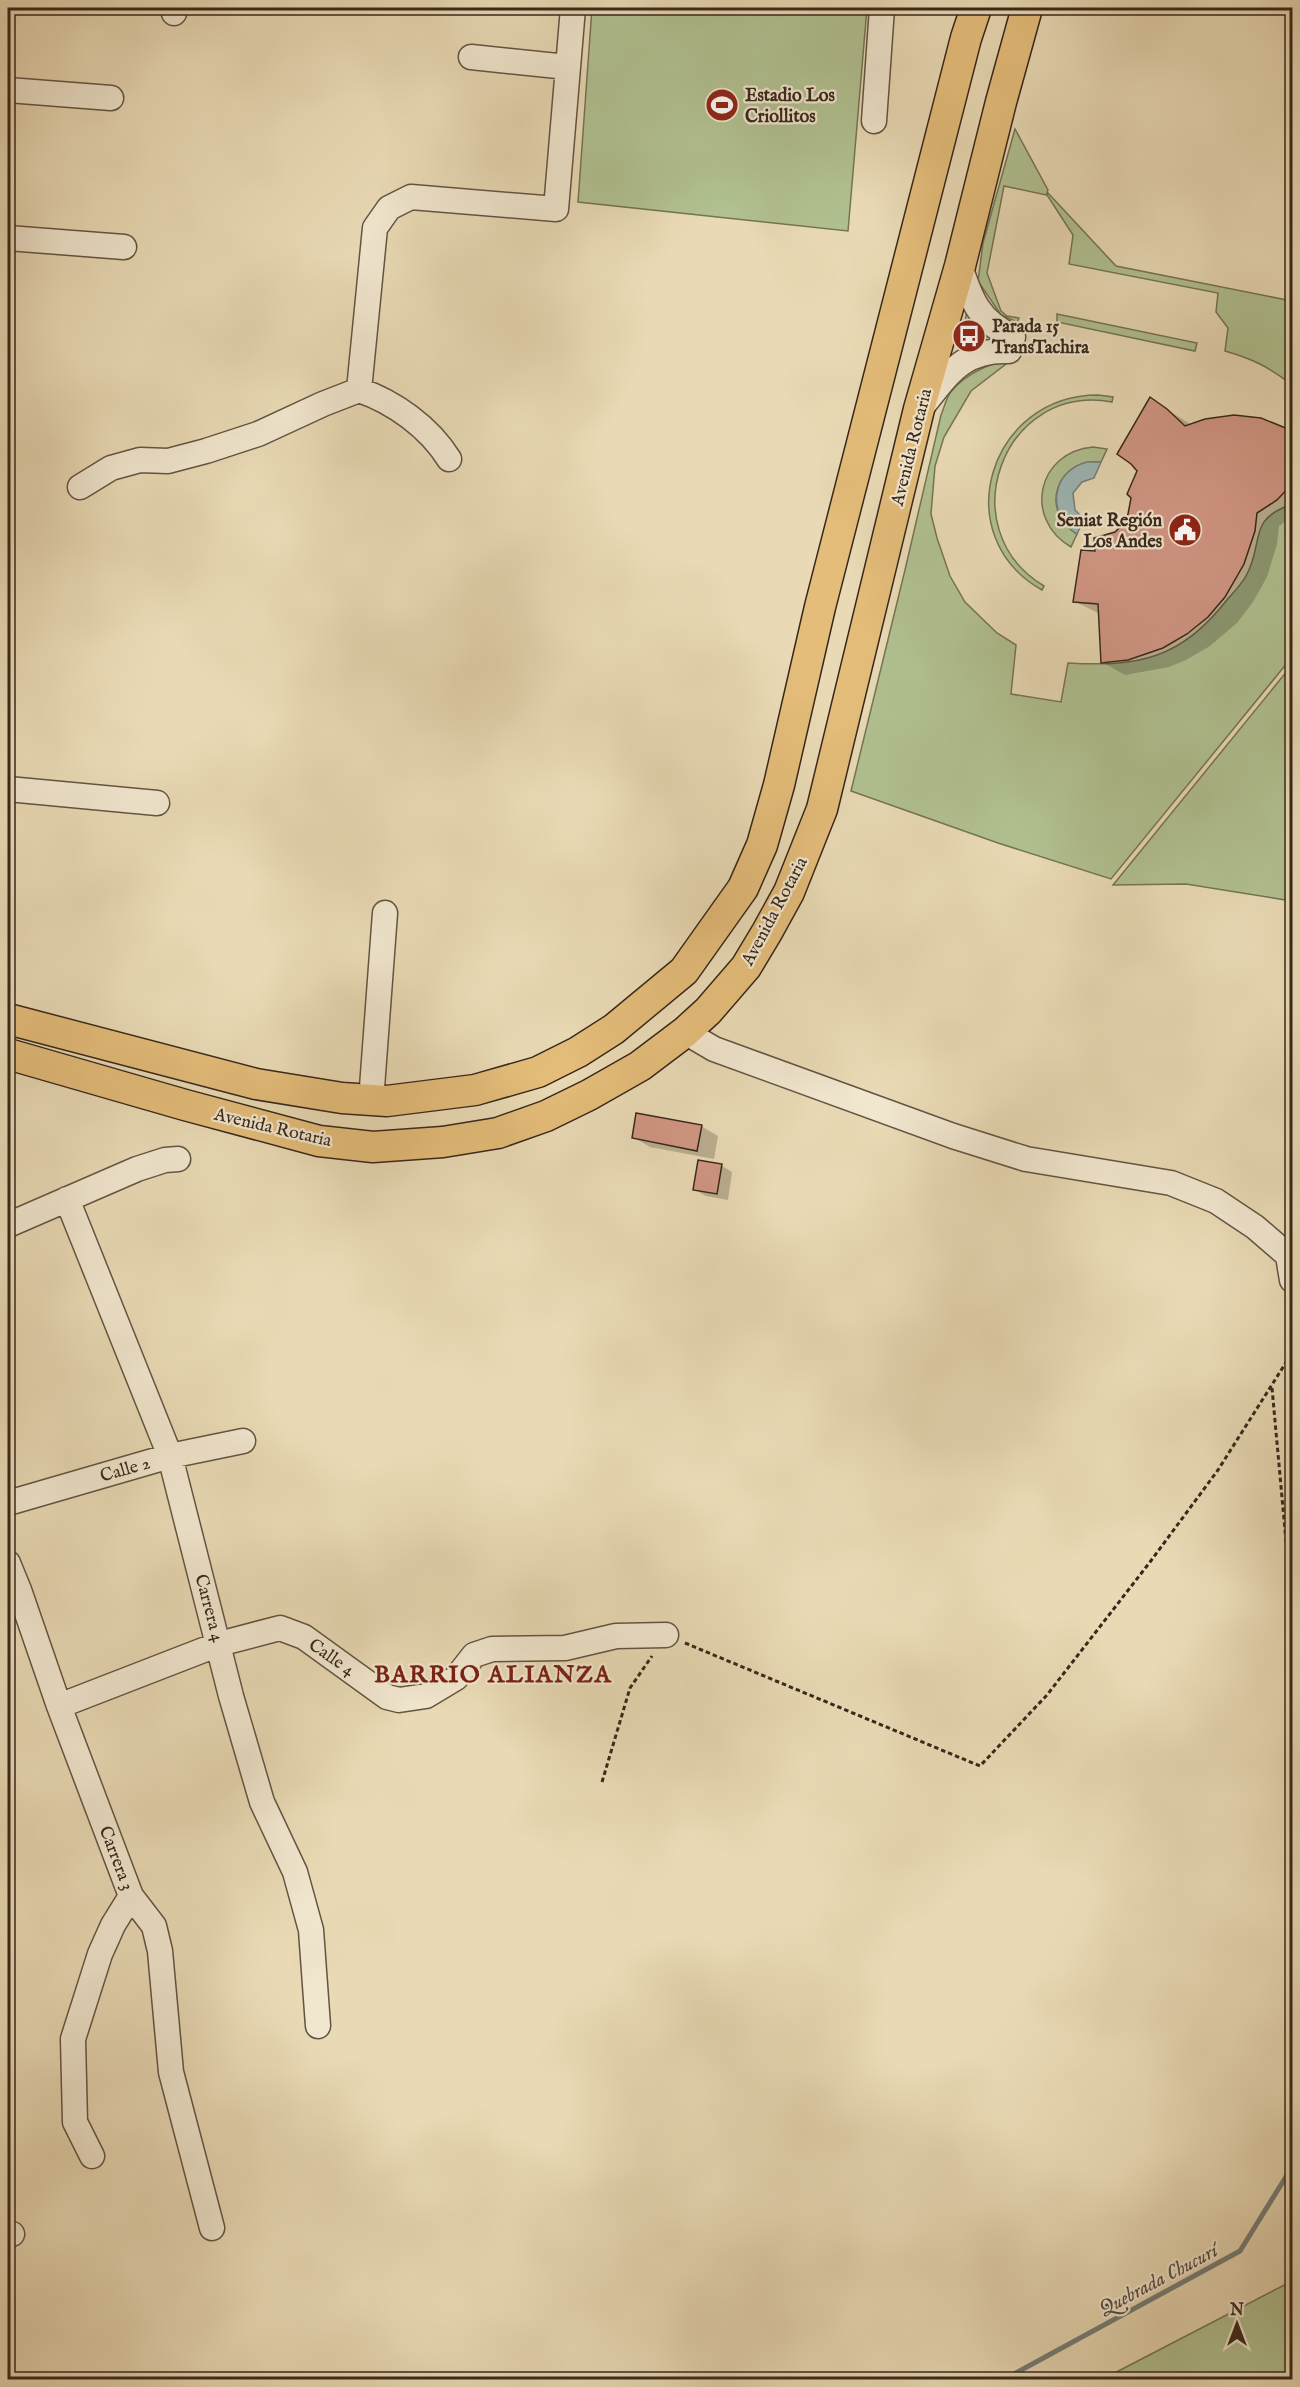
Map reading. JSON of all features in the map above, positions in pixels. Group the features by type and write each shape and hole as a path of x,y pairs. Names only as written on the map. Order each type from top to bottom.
{"main road":[{"path":"8,1019 256,1084 371,1101 427,1098 475,1090 538,1072 578,1052 614,1029 684,971 743,888 762,845 779,785 826,584 966,38 976,8"},
{"name":"Avenida Rotaria","path":"8,1054 185,1106 319,1141 373,1147 442,1142 498,1133 546,1116 640,1066 686,1032 708,1011 746,967 789,892 822,809 920,410 1027,8"}],"street":[{"path":"359,390 375,228 389,208 411,197 556,209 573,8"},
{"path":"874,120 882,8"},
{"path":"471,57 567,66"},
{"path":"8,90 111,98"},
{"path":"8,238 124,247"},
{"path":"920,410 955,367 972,357 1011,344 984,317 968,293 960,266"},
{"path":"80,487 111,468 140,460 168,461 206,452 258,434 359,390 378,397 419,425 441,446 449,459"},
{"path":"8,789 157,803"},
{"path":"371,1101 385,913"},
{"path":"686,1032 714,1049 952,1136 1026,1159 1171,1183 1216,1201 1255,1227 1291,1257 1293,1280"},
{"path":"8,1225 122,1175 171,1160"},
{"name":"Carrera 4","path":"67,1199 170,1456 262,1802 295,1872 311,1930 318,2026"},
{"name":"Calle 2","path":"8,1503 170,1456 243,1441"},
{"name":"Carrera 3","path":"8,1563 13,1592 131,1896 154,1926 159,1951 171,2072 212,2228"},
{"name":"Calle 4","path":"59,1706 219,1644 280,1628 304,1637 387,1696 399,1700 426,1696 456,1678 474,1655 492,1649 566,1648 616,1636 666,1635"},
{"path":"92,2156 75,2122 73,2038 100,1954 113,1925 131,1896"}],"path":[{"path":"602,1782 630,1688 666,1635 980,1766 1054,1686 1218,1470 1293,1353"},
{"path":"1272,1387 1293,1607"}],"green space":[{"name":"Estadio Los Criollitos","path":"592,8 867,8 848,231 578,202"},
{"path":"1015,129 1048,190 1046,195 1004,186 987,273 1001,311 1007,316 1019,318 1017,322 1001,315 978,281 983,243"},
{"path":"1048,193 1116,266 1292,301 1292,385 1260,364 1225,351 1228,328 1216,312 1218,293 1069,264 1073,235 1047,195"},
{"path":"967,309 997,336 956,360 963,336"},
{"path":"1057,314 1197,343 1195,351 1057,322"},
{"path":"998,362 1006,364 971,391 944,437 935,466 931,514 950,576 965,602 997,633 1016,645 1011,694 1061,702 1068,663 1116,663 1137,660 1175,647 1192,636 1244,579 1252,564 1262,525 1268,517 1292,504 1292,657 1111,879 998,843 851,791 941,415 949,395 960,383 978,370"},
{"path":"1098,395 1113,397 1112,402 1074,402 1042,414 1018,436 1002,465 995,497 999,530 1015,561 1044,586 1042,590 1012,566 995,537 989,505 993,472 1007,442 1030,418 1060,401"},
{"path":"1093,447 1107,449 1101,462 1085,463 1073,468 1058,488 1056,500 1058,512 1065,524 1077,534 1071,547 1056,535 1046,520 1042,504 1043,488 1049,473 1059,461 1074,452"},
{"path":"1292,665 1292,901 1186,884 1113,885"},
{"path":"1292,2281 1292,2379 1103,2379"}],"water":[{"path":"1087,462 1101,462 1094,478 1082,482 1073,493 1075,510 1084,519 1077,534 1060,516 1057,494 1066,474"}],"building":[{"name":"Seniat Región Los Andes","path":"1150,397 1185,426 1205,419 1234,415 1261,418 1288,429 1292,432 1292,484 1277,500 1257,513 1255,531 1244,564 1225,597 1208,617 1187,634 1163,648 1128,660 1101,663 1098,604 1073,602 1081,550 1095,551 1094,538 1115,532 1128,514 1131,498 1127,494 1137,471 1117,454"},
{"path":"636,1113 702,1125 697,1151 632,1138"},
{"path":"698,1160 722,1164 717,1194 693,1190"}],"waterway":[{"name":"Quebrada Chucurí","path":"1003,2380 1240,2251 1292,2167"}],"place":[{"name":"Estadio Los Criollitos","path":"722,105"},
{"name":"Parada 15 TransTachira","path":"969,336"},
{"name":"Seniat Región Los Andes","path":"1185,530"}],"district":[{"name":"BARRIO ALIANZA","path":"493,1674"}]}
